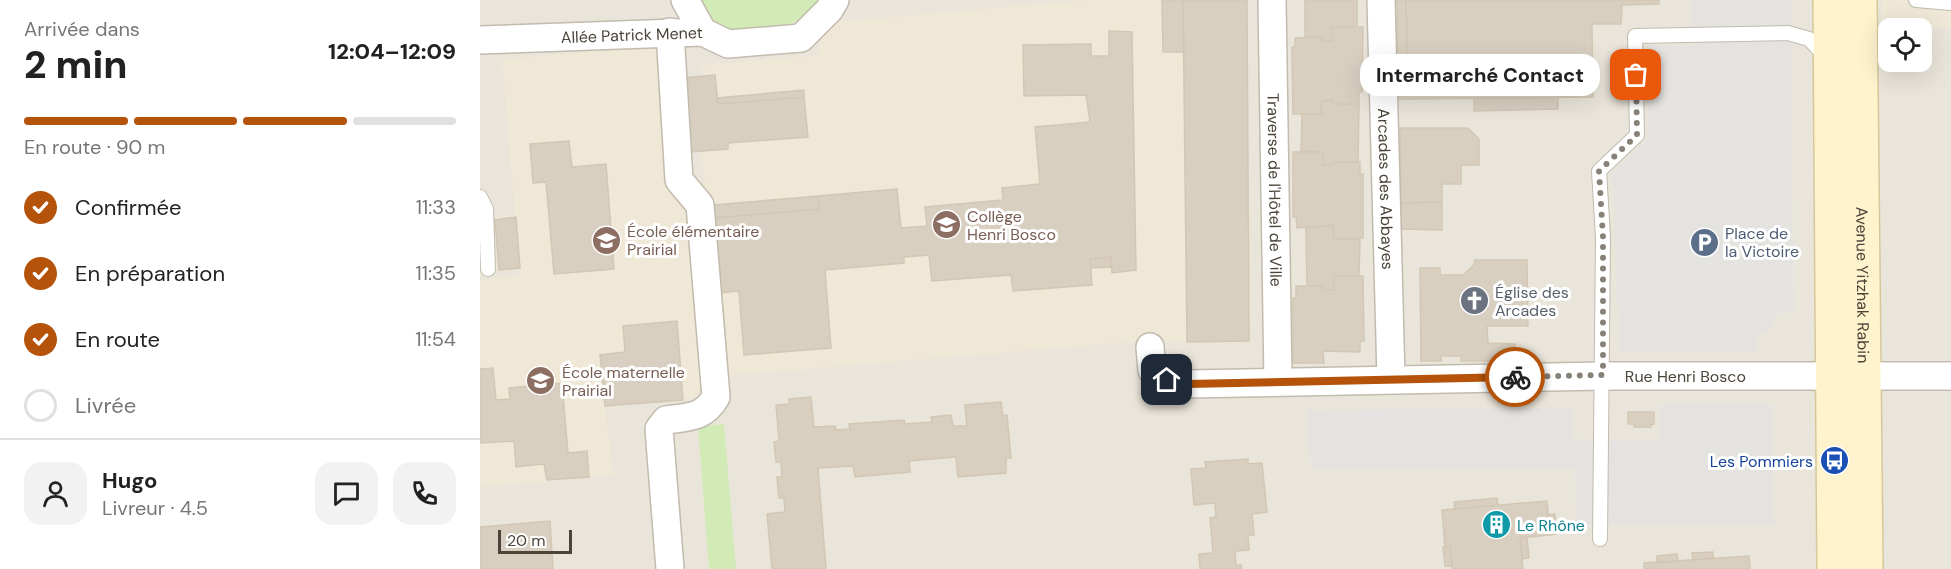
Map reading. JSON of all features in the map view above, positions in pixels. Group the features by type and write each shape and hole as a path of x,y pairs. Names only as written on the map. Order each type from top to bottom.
{"main road":[{"name":"Avenue Yitzhak Rabin","path":"1830,0 1830,69 1849,378 1866,569"},
{"name":"Avenue Yitzhak Rabin","path":"1834,569 1849,378 1860,0"}],"street":[{"path":"684,0 703,32"},
{"name":"Allée Patrick Menet","path":"480,40 670,32 703,32 728,44 801,38 830,10 835,0"},
{"name":"Traverse de l'Hôtel de Ville","path":"1272,0 1278,381"},
{"name":"Arcades des Abbayes","path":"1381,0 1391,378"},
{"path":"670,32 679,180 700,206 716,397 709,409 698,416 666,420 659,429 670,569"},
{"name":"Rue Henri Bosco","path":"1150,347 1152,370 1167,380 1188,384 1603,375 1849,378 1951,376"}],"lane":[{"path":"1916,0 1951,3"},
{"path":"1600,539 1603,237 1599,171 1637,135 1635,36 1788,33 1809,39 1826,57 1830,69"},
{"path":"480,197 486,209 488,268"}],"shaded area":[{"path":"480,0 1951,0 1951,569 480,569"},
{"name":"Collège Henri Bosco","path":"1086,0 1183,0 1187,342 1131,342 723,376 713,297 702,152 690,152 683,78 704,76 702,65 819,55 819,43 832,22"},
{"name":"Place de la Victoire","path":"1693,0 1791,0 1794,313 1775,314 1774,324 1766,332 1758,335 1756,352 1619,352 1613,171 1649,139 1648,45 1692,46"},
{"path":"1882,0 1951,0 1951,29 1932,27 1932,18 1881,18"},
{"name":"École élémentaire Prairial","path":"662,46 694,210 705,384 694,397 683,400 605,406 613,475 480,487 480,280 520,276 502,59"},
{"path":"1659,405 1773,405 1774,524 1576,525 1574,467 1311,469 1307,410 1572,408 1572,439 1660,440"}],"green space":[{"path":"699,0 825,0 804,18 788,24 770,28 735,30 709,21"},
{"path":"724,424 736,569 709,569 698,427"}],"building":[{"path":"1162,0 1183,0 1184,52 1163,52"},
{"path":"1183,0 1247,0 1249,341 1187,342"},
{"path":"1305,0 1357,0 1357,27 1332,27 1332,41 1323,41 1322,37 1305,37"},
{"path":"1397,0 1406,0 1408,99 1388,99 1388,79 1398,79"},
{"path":"1406,0 1659,0 1659,4 1622,5 1621,24 1592,24 1593,97 1408,99"},
{"path":"1332,27 1363,27 1362,92 1359,92 1359,104 1333,104 1332,100 1322,101 1321,114 1293,114 1292,47 1295,48 1295,38 1322,37 1323,41 1332,41"},
{"path":"1109,31 1132,32 1136,270 1112,273 1111,257 1090,259 1092,285 1013,291 1011,275 932,281 929,255 904,257 904,263 825,270 831,348 744,355 739,291 720,293 715,218 819,209 818,196 897,189 901,228 927,226 925,207 1003,200 1002,188 1040,184 1035,127 1090,122 1086,95 1024,96 1023,45 1091,44 1091,56 1109,56"},
{"path":"715,75 718,104 804,97 808,137 728,143 728,149 690,152 683,78"},
{"path":"804,90 804,97 718,104 717,98"},
{"path":"1474,98 1558,98 1558,109 1474,111"},
{"path":"1332,100 1333,104 1359,104 1358,162 1334,162 1334,165 1323,165 1323,152 1301,151 1302,114 1321,114 1322,101"},
{"path":"1400,128 1468,128 1479,139 1479,165 1461,165 1461,184 1442,184 1442,202 1401,203"},
{"path":"569,141 572,167 606,164 614,269 554,274 546,182 533,183 530,144"},
{"path":"1293,152 1323,152 1323,165 1334,165 1334,162 1360,162 1360,174 1363,174 1363,238 1334,239 1333,225 1297,228 1296,217 1293,217"},
{"path":"818,196 819,209 715,218 714,205"},
{"path":"1442,202 1442,230 1401,229 1401,203"},
{"path":"516,217 520,268 499,270 495,220"},
{"path":"1333,225 1334,239 1360,239 1359,276 1334,276 1334,290 1323,290 1323,286 1307,286 1306,228"},
{"path":"1111,257 1111,267 1091,268 1090,259"},
{"name":"Église des Arcades","path":"1475,260 1527,260 1528,326 1487,326 1488,343 1515,344 1514,361 1461,361 1461,356 1441,356 1441,361 1421,361 1420,268 1440,268 1440,275 1463,275 1474,265"},
{"path":"1334,276 1363,276 1364,341 1360,341 1360,352 1323,351 1324,363 1293,363 1293,298 1296,298 1296,286 1323,286 1323,290 1334,290"},
{"path":"677,321 683,400 605,406 600,355 625,352 623,326"},
{"path":"493,368 496,400 510,399 509,388 562,383 568,453 587,451 589,477 547,480 544,464 516,467 514,441 480,443 480,369"},
{"path":"811,397 814,427 835,426 836,430 850,429 849,424 904,420 905,424 932,422 931,417 951,415 953,426 967,426 965,405 1001,402 1003,416 1007,415 1011,458 1006,458 1006,473 958,477 956,457 909,461 910,472 855,477 853,466 818,468 826,569 772,569 767,514 785,512 784,498 779,498 777,477 782,477 781,462 776,462 774,442 779,441 776,405 789,404 789,399"},
{"path":"1628,412 1654,412 1654,424 1650,425 1651,427 1634,427 1634,424 1628,424"},
{"path":"1248,459 1248,464 1262,463 1267,512 1252,514 1254,535 1248,535 1249,550 1235,551 1236,565 1241,565 1242,569 1200,569 1199,554 1213,553 1210,518 1216,517 1215,503 1194,505 1191,469 1206,468 1205,462"},
{"path":"1497,498 1498,505 1455,509 1454,502"},
{"name":"Le Rhône","path":"1547,501 1550,535 1520,538 1523,569 1452,569 1450,546 1445,547 1442,510"},
{"path":"1555,514 1556,534 1550,535 1548,515"},
{"path":"550,521 553,569 480,569 480,527"},
{"path":"1527,537 1529,558 1523,559 1520,538"},
{"path":"1450,546 1452,566 1445,566 1443,547"},
{"path":"1713,552 1713,558 1693,560 1692,553"},
{"path":"1677,554 1678,561 1657,563 1657,556"},
{"path":"1749,556 1750,569 1644,569 1644,563"}],"way so far":[{"path":"1515,377 1603,375 1603,237 1599,171 1637,135 1636,75"}],"place":[{"name":"Intermarché Contact","path":"1636,75"},
{"name":"Collège Henri Bosco","path":"946,225"},
{"name":"École élémentaire Prairial","path":"606,240"},
{"name":"Place de la Victoire","path":"1704,242"},
{"name":"Église des Arcades","path":"1474,301"},
{"name":"École maternelle Prairial","path":"541,381"},
{"name":"Les Pommiers","path":"1834,461"},
{"name":"Le Rhône","path":"1496,525"}],"route":[{"path":"1167,380 1188,384 1515,377"}]}
